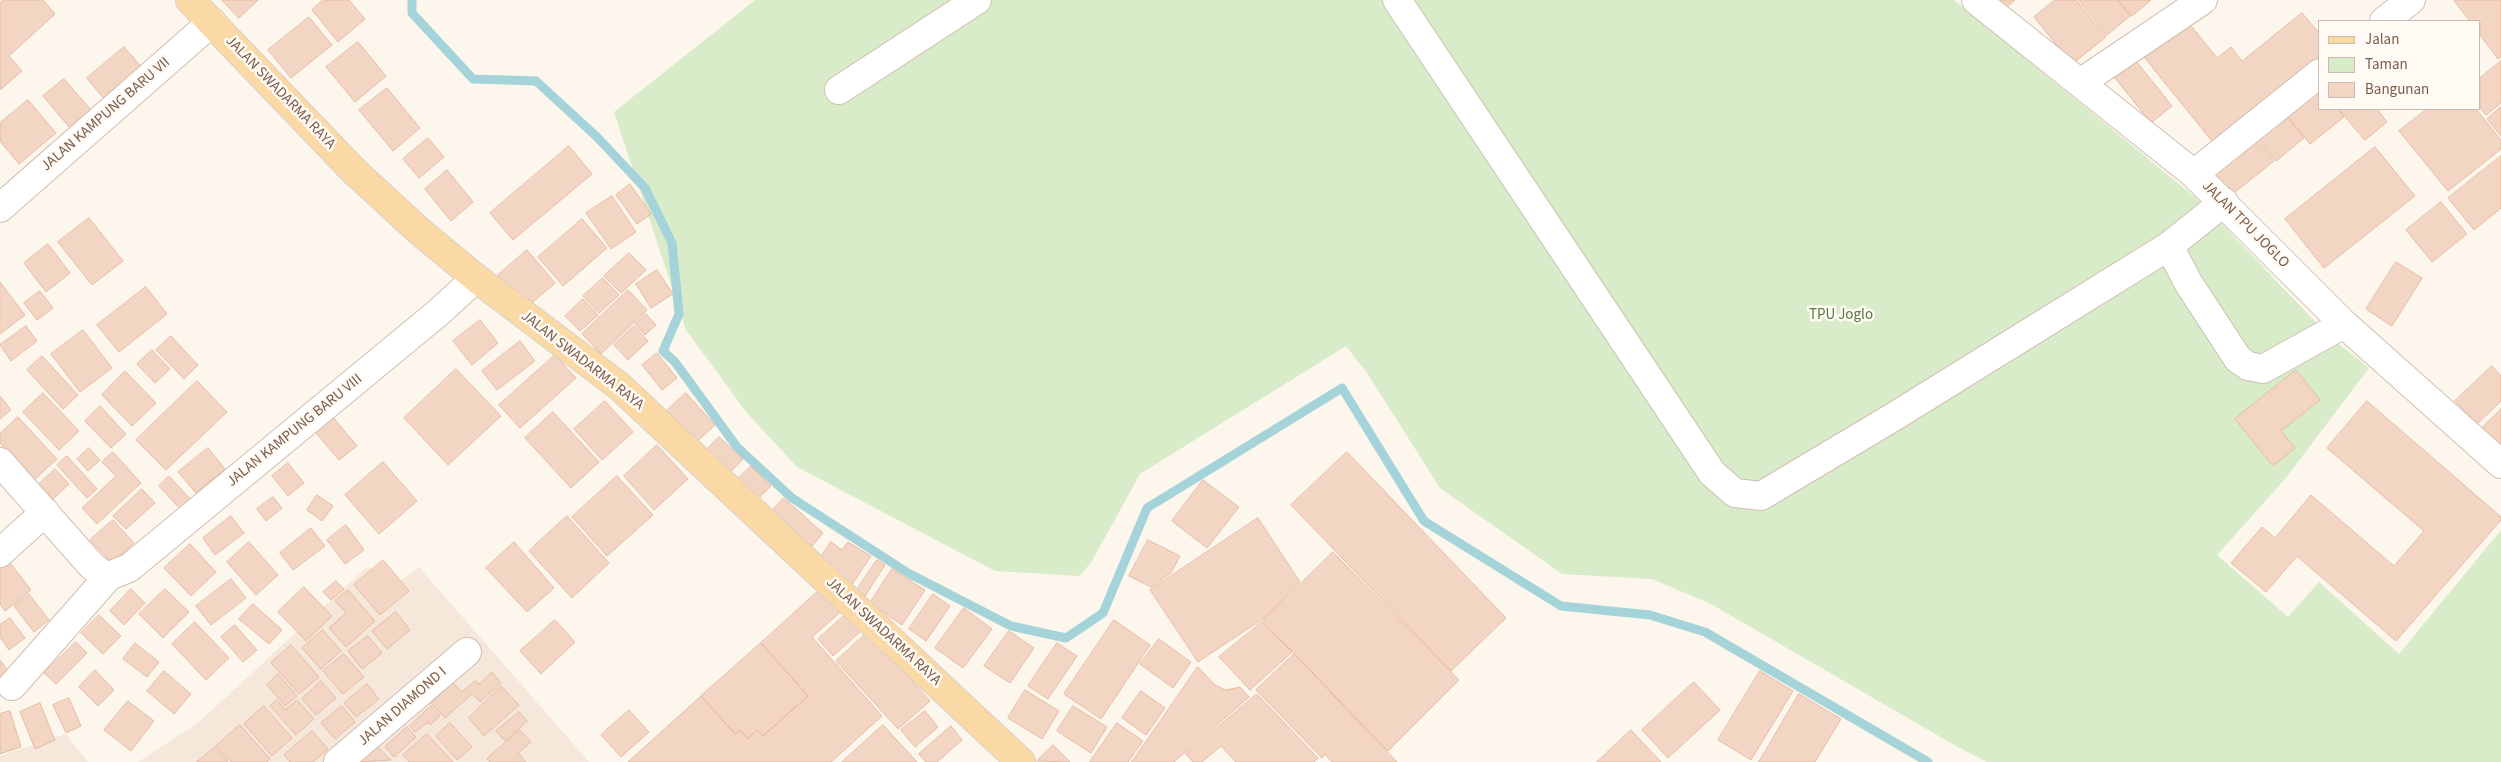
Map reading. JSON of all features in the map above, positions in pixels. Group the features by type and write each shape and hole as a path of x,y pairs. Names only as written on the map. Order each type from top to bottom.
{"main road":[{"name":"JALAN SWADARMA RAYA","path":"193,1 353,170 418,230 476,278 619,386 1021,762"}],"street":[{"path":"839,90 976,0"},
{"path":"1398,0 1712,473 1735,493 1761,496 1895,416 2169,246 2224,202"},
{"name":"JALAN TPU JOGLO","path":"1976,0 2194,174 2344,324 2501,464"},
{"path":"2080,83 2203,0"},
{"path":"2385,20 2411,0"},
{"name":"JALAN KAMPUNG BARU VII","path":"0,208 212,22"},
{"path":"2194,174 2318,75"},
{"path":"2169,246 2186,278 2238,359 2248,366 2263,369 2344,324"},
{"name":"JALAN KAMPUNG BARU VIII","path":"109,576 129,568 439,312 476,278"},
{"path":"0,462 91,565 102,574 109,576 12,686"},
{"path":"0,553 45,512"},
{"name":"JALAN DIAMOND I","path":"338,762 467,652"}],"shaded area":[{"path":"368,566 389,589 419,567 589,762 138,762 199,722"},
{"path":"66,734 88,762 0,762 0,756"}],"green space":[{"name":"TPU Joglo","path":"755,0 1954,0 2201,202 2329,336 2369,368 2285,479 2217,555 2288,617 2319,582 2399,654 2501,530 2501,762 1987,762 1956,746 1711,604 1652,579 1562,574 1440,488 1367,373 1346,346 1140,474 1092,561 1080,576 995,571 797,467 747,413 686,330 614,112"}],"building":[{"path":"3,0 43,0 55,14 9,56 22,71 0,90 0,3"},
{"path":"222,0 258,0 239,18"},
{"path":"323,0 349,0 365,19 338,42 312,10"},
{"path":"1993,0 2015,0 2002,11"},
{"path":"2055,0 2076,0 2106,37 2072,64 2034,17"},
{"path":"2079,0 2118,0 2130,16 2107,35"},
{"path":"2119,0 2151,0 2132,16"},
{"path":"2454,0 2501,0 2501,57 2498,59 2481,36 2481,20 2469,20"},
{"path":"2302,13 2318,32 2318,72 2219,150 2140,52 2184,17 2217,58 2231,47 2242,61"},
{"path":"309,17 332,45 291,78 268,50"},
{"path":"358,42 386,76 355,102 326,67"},
{"path":"124,47 146,72 108,104 87,78"},
{"path":"2136,61 2172,106 2151,123 2115,78"},
{"path":"2501,61 2501,103 2486,115 2481,109 2481,77"},
{"path":"64,79 91,110 70,128 43,96"},
{"path":"2318,87 2318,110 2339,110 2344,117 2310,144 2282,109"},
{"path":"387,88 420,128 393,151 359,110"},
{"path":"28,100 56,133 19,164 0,141 0,123"},
{"path":"2501,107 2501,136 2487,119"},
{"path":"2340,110 2378,110 2387,122 2365,140"},
{"path":"2426,110 2477,110 2501,140 2501,149 2448,191 2399,131"},
{"path":"2283,112 2304,138 2276,161 2255,135"},
{"path":"428,138 444,157 419,178 403,159"},
{"path":"2256,139 2274,161 2230,196 2212,173"},
{"path":"569,146 592,174 513,240 490,213"},
{"path":"2375,147 2415,196 2324,268 2285,219"},
{"path":"2501,156 2501,208 2474,230 2448,198"},
{"path":"447,170 473,202 451,221 425,189"},
{"path":"630,184 651,214 637,224 616,195"},
{"path":"612,196 636,232 611,249 586,213"},
{"path":"2441,202 2467,234 2432,262 2406,230"},
{"path":"89,218 123,261 92,285 58,242"},
{"path":"582,219 607,248 563,286 538,257"},
{"path":"48,244 70,273 46,292 24,263"},
{"path":"527,250 555,283 526,308 498,275"},
{"path":"629,253 646,270 621,293 604,276"},
{"path":"2396,262 2422,278 2392,326 2366,309"},
{"path":"657,270 673,294 651,308 636,284"},
{"path":"603,278 619,295 599,313 583,296"},
{"path":"0,282 25,315 0,334"},
{"path":"146,287 167,314 119,352 97,325"},
{"path":"628,290 647,310 601,354 582,334"},
{"path":"40,291 53,308 37,320 24,303"},
{"path":"583,299 598,315 580,331 565,316"},
{"path":"646,314 656,325 645,335 635,324"},
{"path":"480,320 498,343 472,365 453,341"},
{"path":"26,326 37,341 11,361 0,345"},
{"path":"634,326 648,341 628,360 614,345"},
{"path":"83,330 112,368 80,392 51,354"},
{"path":"171,336 198,365 184,379 156,350"},
{"path":"520,341 535,361 497,390 482,371"},
{"path":"152,350 170,369 155,383 137,364"},
{"path":"657,353 677,378 662,390 642,365"},
{"path":"555,355 576,378 520,428 499,405"},
{"path":"42,356 78,395 63,409 27,370"},
{"path":"2492,366 2501,376 2501,401 2477,424 2455,401"},
{"path":"456,369 501,416 448,465 404,418"},
{"path":"2296,370 2320,400 2281,431 2295,448 2273,466 2235,419"},
{"path":"125,371 156,403 132,426 102,395"},
{"path":"197,381 227,412 166,470 136,440"},
{"path":"43,393 79,431 59,450 23,412"},
{"path":"686,393 715,425 692,446 663,414"},
{"path":"0,396 11,410 0,419"},
{"path":"605,401 633,432 602,460 574,429"},
{"path":"2367,401 2501,517 2501,520 2396,641 2297,556 2266,592 2231,563 2262,527 2275,538 2311,495 2394,566 2424,531 2327,448"},
{"path":"100,406 126,434 111,448 85,421"},
{"path":"2501,409 2501,450 2481,429"},
{"path":"553,412 599,462 571,488 525,438"},
{"path":"18,417 57,459 34,480 0,443 0,434"},
{"path":"333,417 357,446 339,460 315,432"},
{"path":"719,437 743,459 725,478 701,456"},
{"path":"657,445 688,479 654,510 624,476"},
{"path":"89,448 100,460 88,471 77,459"},
{"path":"208,448 225,469 196,493 178,472"},
{"path":"113,452 141,483 97,524 82,508 116,476 102,462"},
{"path":"1347,452 1506,618 1451,671 1291,505"},
{"path":"67,456 97,489 87,498 57,465"},
{"path":"383,462 417,501 379,534 345,495"},
{"path":"288,463 304,483 288,496 272,476"},
{"path":"751,466 771,486 753,504 733,484"},
{"path":"55,469 69,484 52,500 38,485"},
{"path":"169,476 193,502 183,512 159,486"},
{"path":"617,476 653,515 607,556 572,517"},
{"path":"1203,480 1239,507 1207,548 1172,521"},
{"path":"142,489 155,503 126,529 113,516"},
{"path":"317,495 333,506 322,521 307,510"},
{"path":"273,497 282,508 266,521 257,509"},
{"path":"784,498 823,533 806,553 766,517"},
{"path":"231,516 244,533 215,555 203,538"},
{"path":"567,516 609,563 572,598 529,551"},
{"path":"1258,518 1300,582 1264,618 1198,662 1150,590"},
{"path":"113,520 134,543 112,563 90,540"},
{"path":"346,525 364,550 345,564 327,540"},
{"path":"311,528 325,546 293,570 280,553"},
{"path":"1148,540 1180,556 1171,573 1151,587 1129,576"},
{"path":"249,542 278,575 256,595 227,562"},
{"path":"514,542 554,588 527,612 486,568"},
{"path":"831,542 842,550 848,542 871,556 851,586 819,560"},
{"path":"190,544 216,572 191,596 164,568"},
{"path":"1333,552 1459,680 1388,751 1263,621"},
{"path":"4,555 31,590 5,611 0,604 0,559"},
{"path":"383,560 409,591 380,615 354,585"},
{"path":"877,560 885,565 865,596 856,591"},
{"path":"892,569 925,590 902,625 870,603"},
{"path":"231,579 246,598 211,625 196,606"},
{"path":"336,581 344,589 331,600 323,592"},
{"path":"824,586 844,609 812,637 882,716 831,762 628,762 701,696 735,734 740,730 748,739 757,730 763,736 808,696 761,643"},
{"path":"304,587 332,616 306,641 278,612"},
{"path":"131,589 145,603 124,625 110,611"},
{"path":"165,589 189,612 163,638 139,614"},
{"path":"348,590 375,621 346,647 329,628 346,613 335,601"},
{"path":"29,594 49,620 34,632 14,606"},
{"path":"933,594 950,606 926,641 909,629"},
{"path":"253,604 282,630 269,644 239,619"},
{"path":"964,608 992,629 963,668 935,648"},
{"path":"396,612 410,630 387,649 372,631"},
{"path":"846,614 861,631 833,656 818,639"},
{"path":"99,615 121,636 103,654 81,633"},
{"path":"10,618 25,638 9,650 0,637 0,625"},
{"path":"555,620 575,642 541,674 520,651"},
{"path":"1114,620 1150,645 1101,719 1064,694"},
{"path":"195,622 229,658 206,680 172,644"},
{"path":"1262,622 1292,652 1250,690 1219,657"},
{"path":"235,625 257,650 243,662 221,637"},
{"path":"323,630 341,651 321,669 302,648"},
{"path":"1009,631 1034,648 1010,683 984,666"},
{"path":"868,632 930,701 898,729 836,661"},
{"path":"368,636 382,653 362,669 348,651"},
{"path":"1159,639 1191,662 1173,688 1140,664"},
{"path":"76,642 87,653 56,684 44,673"},
{"path":"135,643 159,662 147,677 123,659"},
{"path":"761,643 808,696 763,736 757,730 748,739 740,730 735,734 701,696"},
{"path":"1057,643 1077,656 1048,699 1028,686"},
{"path":"291,645 319,677 299,694 271,663"},
{"path":"344,654 364,677 343,694 323,671"},
{"path":"1294,654 1397,762 1332,762 1325,754 1322,758 1256,690"},
{"path":"0,660 8,671 0,677"},
{"path":"1198,667 1215,685 1226,690 1240,687 1249,697 1174,762 1132,762"},
{"path":"95,670 114,690 98,706 79,687"},
{"path":"164,671 191,694 174,714 147,691"},
{"path":"1760,671 1793,691 1751,760 1718,740"},
{"path":"492,672 501,683 480,702 472,694 445,718 431,703 453,683 462,692 475,681 479,684"},
{"path":"278,674 297,696 285,706 267,685"},
{"path":"321,681 336,698 316,715 302,699"},
{"path":"1694,682 1720,710 1668,758 1642,730"},
{"path":"367,684 379,699 356,717 344,703"},
{"path":"501,686 519,705 484,736 469,718"},
{"path":"1025,690 1059,711 1042,739 1008,718"},
{"path":"1141,691 1165,708 1146,735 1122,718"},
{"path":"1257,694 1318,758 1314,762 1236,762 1221,746 1202,762 1193,762 1186,754"},
{"path":"1799,694 1841,719 1815,762 1759,762"},
{"path":"69,698 81,726 66,733 53,705"},
{"path":"277,700 285,710 297,700 314,719 296,735 270,706"},
{"path":"128,701 154,721 131,751 104,730"},
{"path":"40,703 55,740 35,749 20,712"},
{"path":"264,706 292,738 272,756 244,724"},
{"path":"342,706 355,722 335,739 321,723"},
{"path":"431,706 440,716 430,725 428,722 415,732 410,726"},
{"path":"1073,706 1107,727 1091,753 1057,731"},
{"path":"629,710 649,732 621,757 601,735"},
{"path":"10,711 21,747 0,754 0,714"},
{"path":"925,711 938,727 915,747 901,730"},
{"path":"519,712 527,721 505,741 496,731"},
{"path":"450,723 472,747 457,760 436,736"},
{"path":"1117,723 1143,741 1128,762 1090,762"},
{"path":"240,725 270,759 267,762 231,762 216,746"},
{"path":"883,725 917,762 842,762"},
{"path":"951,726 962,740 937,762 926,762 919,754"},
{"path":"407,727 416,737 394,757 385,747"},
{"path":"520,730 531,742 518,753 526,762 490,762 487,759"},
{"path":"1631,730 1661,762 1597,762"},
{"path":"312,731 328,749 313,762 290,762 284,755"},
{"path":"427,734 453,762 409,762 403,755"},
{"path":"376,745 391,760 358,762"},
{"path":"1053,745 1070,762 1037,761"},
{"path":"215,747 228,762 197,762"}],"waterway":[{"path":"412,0 412,13 473,79 536,81 597,137 645,188 672,243 679,314 663,351 675,362 737,447 792,498 908,573 1011,626 1066,638 1103,613 1147,508 1342,388 1424,521 1561,606 1650,615 1705,632 1928,762"}]}
